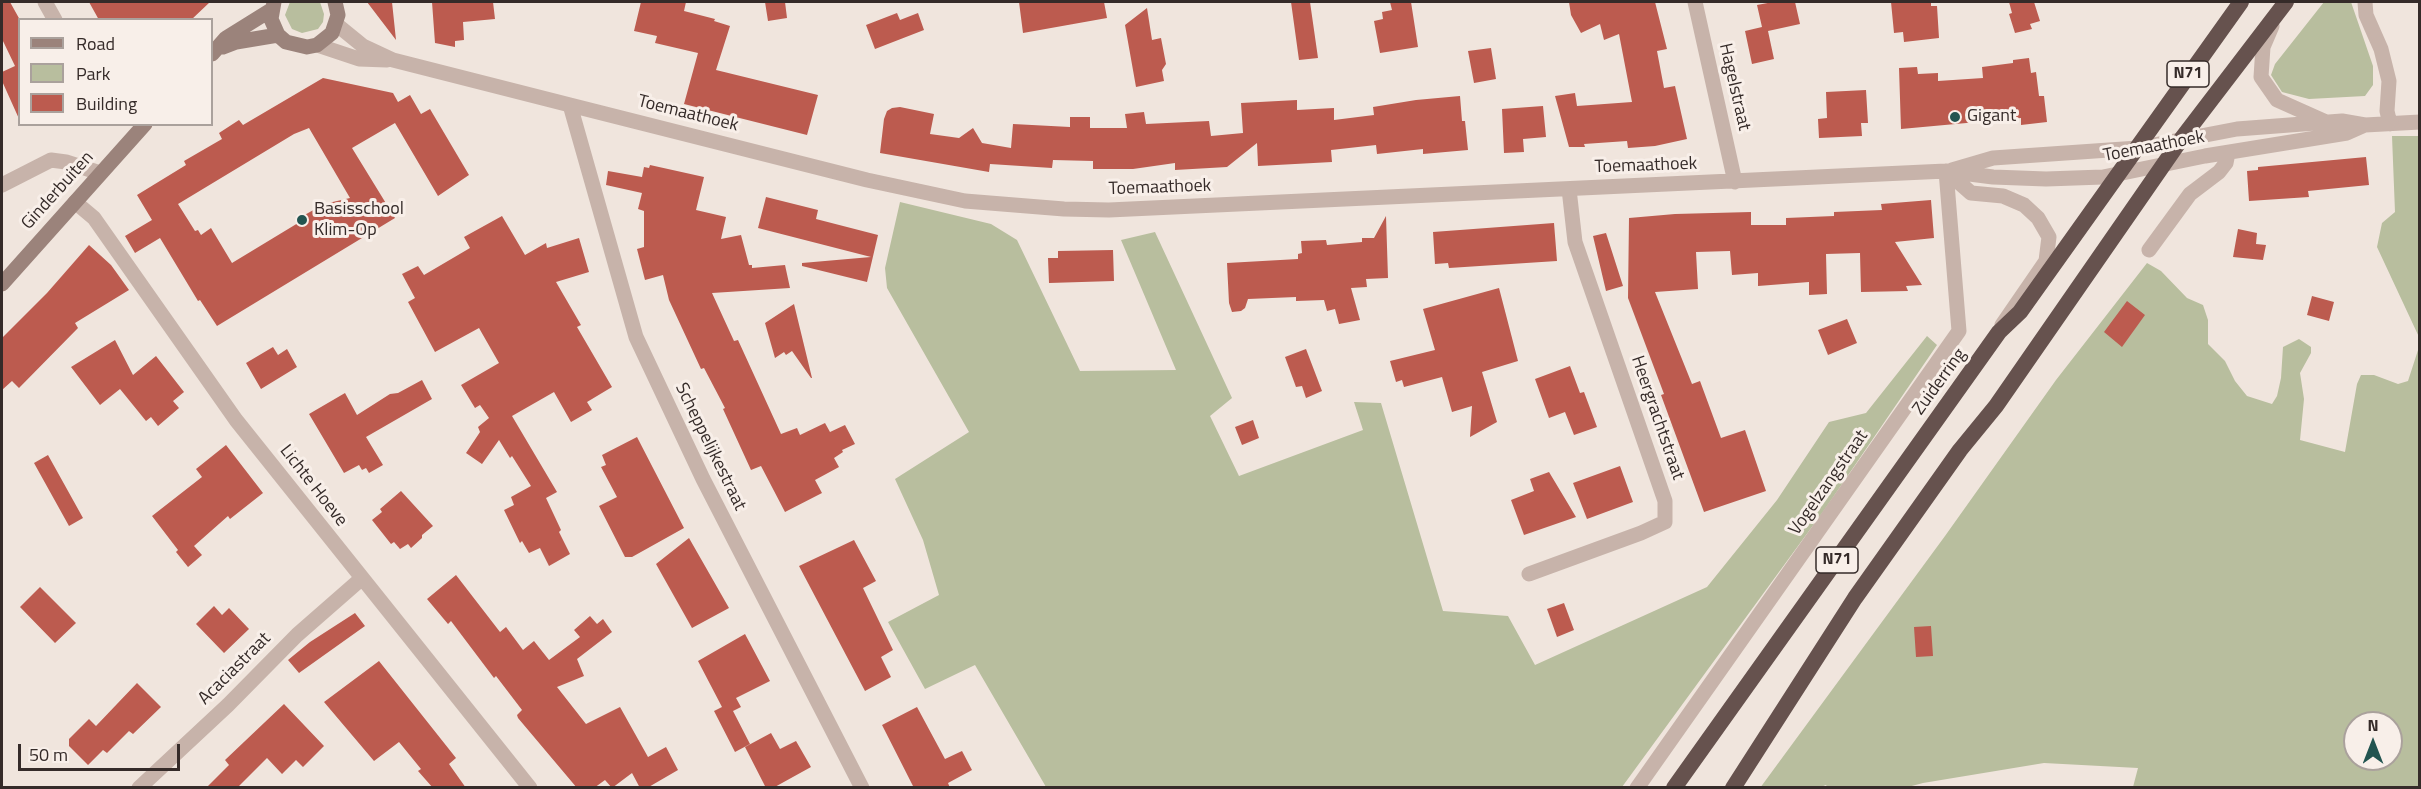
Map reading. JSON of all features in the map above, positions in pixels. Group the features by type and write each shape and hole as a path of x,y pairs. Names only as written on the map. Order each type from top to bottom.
{"highway":[{"name":"Zuiderring","path":"1674,788 1999,332 2020,312 2241,2"},
{"name":"N71","path":"1733,788 1855,598 1960,450 1996,406 2182,138 2282,7"}],"main road":[{"path":"214,52 226,38 272,6 274,27 286,42 306,47 317,45 332,33 336,24 338,15 335,2"},
{"path":"214,52 236,42 278,34"},
{"name":"Ginderbuiten","path":"2,284 100,173 136,128"}],"street":[{"path":"45,2 54,18"},
{"name":"Hagelstraat","path":"1695,2 1735,182"},
{"path":"2365,2 2366,15 2381,49 2389,81 2387,111 2390,124"},
{"name":"Toemaathoek","path":"2282,7 2263,47 2261,76 2277,100 2327,122"},
{"name":"Toemaathoek","path":"336,24 363,46 393,60 867,180 965,201 997,205 1109,210 1946,171 1993,177 2046,179 2117,175 2165,164 2347,133 2365,125"},
{"name":"Toemaathoek","path":"317,45 359,59 393,60"},
{"name":"Scheppelijkestraat","path":"570,105 636,337 703,479 862,788"},
{"name":"Toemaathoek","path":"1946,171 1993,158 2138,148 2237,129 2342,121 2365,125 2420,122"},
{"path":"2149,250 2190,194 2226,164 2228,153"},
{"path":"2,185 51,160 66,162 100,173"},
{"path":"1946,171 1971,193 2003,196 2024,205 2038,218 2049,237 2046,261 2005,318 1999,332"},
{"name":"Vogelzangstraat","path":"1637,788 1959,332 1946,171"},
{"name":"Heergrachtstraat","path":"1529,574 1665,522 1665,501 1575,242 1569,189"},
{"name":"Lichte Hoeve","path":"75,202 94,218 236,420 530,788"},
{"name":"Acaciastraat","path":"139,788 228,705 297,635 361,579"}],"green space":[{"path":"290,2 320,2 324,14 323,22 318,29 302,33 292,29 285,15"},
{"path":"2324,2 2351,2 2373,66 2373,85 2365,96 2309,99 2282,92 2271,75 2275,64"},
{"path":"2392,136 2419,136 2419,337 2377,247 2382,223 2395,212"},
{"path":"900,202 991,224 1017,240 1080,371 1176,370 1121,240 1155,232 1232,398 1210,416 1239,476 1363,430 1354,402 1381,403 1443,611 1508,616 1535,665 1707,587 1777,500 1829,422 1866,413 1927,336 1937,345 1825,509 1622,787 1046,787 975,665 925,689 888,622 939,595 923,540 895,479 969,432 887,288 885,268"},
{"path":"2147,263 2161,271 2187,298 2203,305 2208,320 2208,344 2225,361 2235,381 2247,396 2272,404 2277,396 2281,378 2283,347 2299,339 2311,347 2311,353 2300,373 2304,399 2300,440 2345,452 2357,384 2361,375 2374,375 2398,384 2408,381 2419,347 2419,787 2133,787 2138,768 2044,763 1908,787 1828,788 1826,785 1818,788 1760,788 2056,380"}],"building":[{"path":"2,2 10,2 19,18 18,117 2,81 2,72 15,66 2,39"},
{"path":"89,2 210,2 193,18 98,18"},
{"path":"367,2 392,2 396,40"},
{"path":"432,2 493,2 495,19 463,22 464,40 455,41 455,47 435,43"},
{"path":"641,2 686,2 684,11 715,19 714,21 730,26 716,70 818,95 807,135 684,104 698,53 655,43 657,36 634,31"},
{"path":"765,2 785,2 787,18 768,21"},
{"path":"1019,2 1104,2 1107,18 1023,33"},
{"path":"1291,2 1310,2 1318,58 1299,60"},
{"path":"1390,2 1411,2 1418,47 1380,53 1374,21 1383,19 1382,12 1392,10"},
{"path":"1569,2 1655,2 1667,49 1657,51 1664,88 1675,86 1687,139 1655,146 1628,148 1627,141 1569,147 1555,96 1575,93 1577,106 1632,102 1619,34 1604,40 1600,24 1581,33 1571,15"},
{"path":"1795,2 1800,24 1768,31 1774,59 1752,64 1745,31 1762,27 1757,5"},
{"path":"1891,2 1931,2 1931,6 1937,6 1939,38 1904,42 1903,32 1894,33"},
{"path":"2009,2 2034,2 2040,21 2030,24 2032,29 2015,33 2009,14 2012,13"},
{"path":"1147,8 1152,40 1161,38 1166,64 1162,70 1164,81 1136,87 1125,25"},
{"path":"897,13 900,20 918,13 924,30 875,49 866,25"},
{"path":"1491,48 1496,79 1474,83 1468,51"},
{"path":"2029,58 2031,73 2036,72 2039,96 2044,96 2047,122 2021,125 2021,118 1901,129 1899,68 1917,67 1918,74 1938,73 1938,81 1983,78 1982,67 2013,63 2013,60"},
{"path":"323,78 393,93 398,102 410,95 421,114 430,109 469,175 438,196 395,123 352,148 395,218 217,326 200,300 198,301 160,238 135,253 125,236 152,220 137,195 186,165 184,161 222,139 219,133 239,120 243,125","holes":["309,128 350,198 324,204 301,217 303,220 232,263 211,228 201,235 198,230 195,231 178,204 294,134"]},
{"path":"1866,90 1868,123 1861,123 1862,136 1819,138 1818,119 1827,118 1826,92"},
{"path":"1460,96 1468,150 1423,154 1423,149 1377,154 1376,145 1331,150 1332,162 1258,166 1257,143 1227,167 1175,170 1175,163 1133,169 1093,169 1093,161 1053,160 1052,168 990,164 989,172 880,153 887,111 900,107 934,114 930,134 959,138 973,128 982,143 1011,148 1013,124 1070,127 1070,117 1090,117 1090,128 1127,128 1125,114 1144,112 1146,124 1209,121 1211,136 1243,133 1241,103 1297,100 1297,110 1334,108 1334,120 1374,115 1373,107"},
{"path":"1543,106 1546,137 1523,139 1524,152 1504,153 1502,109"},
{"path":"2366,157 2369,185 2308,191 2309,197 2249,201 2247,171 2258,170 2258,167"},
{"path":"650,165 704,177 696,210 726,217 721,239 741,235 749,265 752,265 752,268 785,265 790,288 712,293 734,341 738,340 781,434 797,428 800,435 825,423 830,432 845,425 855,444 842,450 843,452 834,458 839,467 815,480 822,493 785,512 761,466 751,470 723,409 725,408 704,368 701,369 669,300 663,275 645,280 637,249 644,247 644,211 638,209 642,193 606,185 608,171 642,177 644,167 649,168"},
{"path":"766,197 818,210 816,219 878,235 867,282 802,266 802,263 871,257 758,228"},
{"path":"1931,200 1934,238 1895,242 1922,285 1906,286 1908,291 1861,292 1860,253 1826,254 1827,294 1809,295 1809,282 1758,286 1758,273 1732,275 1730,251 1696,252 1698,289 1655,292 1692,384 1700,381 1721,438 1745,430 1766,491 1704,512 1628,298 1629,218 1751,212 1751,225 1786,225 1786,218 1834,216 1834,212 1882,210 1881,204"},
{"path":"502,216 525,255 546,243 547,248 579,238 589,272 556,282 581,325 577,327 612,387 587,402 592,410 571,422 554,392 512,416 557,492 546,498 570,554 549,566 540,548 529,553 522,541 520,543 504,510 514,505 511,497 531,486 512,456 510,458 499,440 482,464 466,453 480,432 478,427 489,418 480,405 475,408 461,385 499,363 479,328 435,352 408,302 415,298 402,274 418,266 424,275 470,248 464,237"},
{"path":"1386,216 1388,278 1366,279 1367,287 1351,288 1360,320 1339,324 1335,309 1327,311 1324,300 1296,301 1296,297 1248,299 1245,308 1232,312 1229,303 1227,263 1298,259 1298,254 1302,253 1301,241 1326,240 1327,245 1362,242 1362,238 1374,238"},
{"path":"1554,223 1557,261 1449,268 1448,263 1435,264 1433,232"},
{"path":"2238,229 2257,233 2256,244 2266,245 2263,260 2233,257"},
{"path":"1606,233 1623,286 1606,291 1593,236"},
{"path":"89,245 111,265 129,290 75,323 78,328 19,388 12,381 2,390 2,338 47,293"},
{"path":"1113,250 1114,281 1049,283 1048,258 1058,258 1058,251"},
{"path":"1499,288 1518,361 1482,372 1497,422 1470,437 1472,406 1452,412 1442,377 1404,387 1402,380 1396,382 1390,361 1435,350 1423,309"},
{"path":"2312,296 2334,302 2329,321 2307,315"},
{"path":"2127,301 2145,315 2122,347 2104,332"},
{"path":"794,304 812,378 792,351 786,355 784,352 775,358 765,323"},
{"path":"1847,319 1857,343 1828,355 1818,330"},
{"path":"115,340 133,375 156,356 184,392 173,401 179,408 158,426 151,417 146,421 120,389 100,405 71,367"},
{"path":"273,347 278,355 287,349 297,367 261,389 246,363"},
{"path":"1306,349 1322,391 1306,398 1302,386 1296,387 1285,357"},
{"path":"1570,366 1580,393 1584,392 1597,427 1574,435 1565,412 1549,418 1535,379"},
{"path":"422,380 432,399 366,437 383,465 369,473 366,468 362,470 359,465 344,473 309,414 345,393 357,415 390,394 398,393"},
{"path":"1253,420 1259,438 1242,445 1235,427"},
{"path":"637,437 684,528 632,557 625,557 599,506 617,497 601,467 606,465 602,455"},
{"path":"226,445 263,493 230,519 228,516 194,546 202,555 188,567 152,516 202,477 196,469"},
{"path":"48,455 83,518 69,526 34,463"},
{"path":"1620,466 1633,502 1587,519 1573,483"},
{"path":"1549,472 1576,517 1524,535 1511,500 1534,491 1530,479"},
{"path":"401,491 433,526 411,548 408,544 400,549 394,542 391,544 372,520 382,512 380,509"},
{"path":"689,538 729,608 692,628 656,564"},
{"path":"854,540 876,581 863,588 893,650 881,657 891,677 865,691 799,566"},
{"path":"456,575 500,632 506,627 523,650 534,641 549,660 580,637 574,630 590,616 597,624 603,619 612,632 577,659 584,676 557,687 586,724 620,707 648,757 666,747 678,770 647,788 640,788 632,773 612,788 605,780 594,788 577,788 518,718 517,715 522,710 496,676 494,678 451,621 448,624 427,599"},
{"path":"40,587 76,623 55,643 20,607"},
{"path":"1564,603 1574,630 1557,637 1547,609"},
{"path":"214,606 222,615 229,608 249,629 224,653 196,624"},
{"path":"355,613 365,626 299,673 288,660 310,642"},
{"path":"1931,626 1933,656 1916,657 1914,627"},
{"path":"745,634 770,681 736,698 741,707 733,711 750,744 735,752 714,711 722,707 698,661"},
{"path":"379,661 456,758 449,764 466,788 433,788 418,771 421,769 399,742 374,761 324,702"},
{"path":"137,683 161,707 133,734 129,731 107,753 103,750 88,765 69,746 69,739 89,719 96,726"},
{"path":"284,704 324,746 303,767 296,760 282,774 267,758 237,788 206,788 229,765 225,760"},
{"path":"917,707 945,759 962,751 972,770 948,783 950,788 914,788 882,725"},
{"path":"771,733 780,749 796,741 811,767 773,788 766,788 745,747"}],"place":[{"name":"Gigant","path":"1955,117"},
{"name":"Basisschool Klim-Op","path":"302,220"}]}
